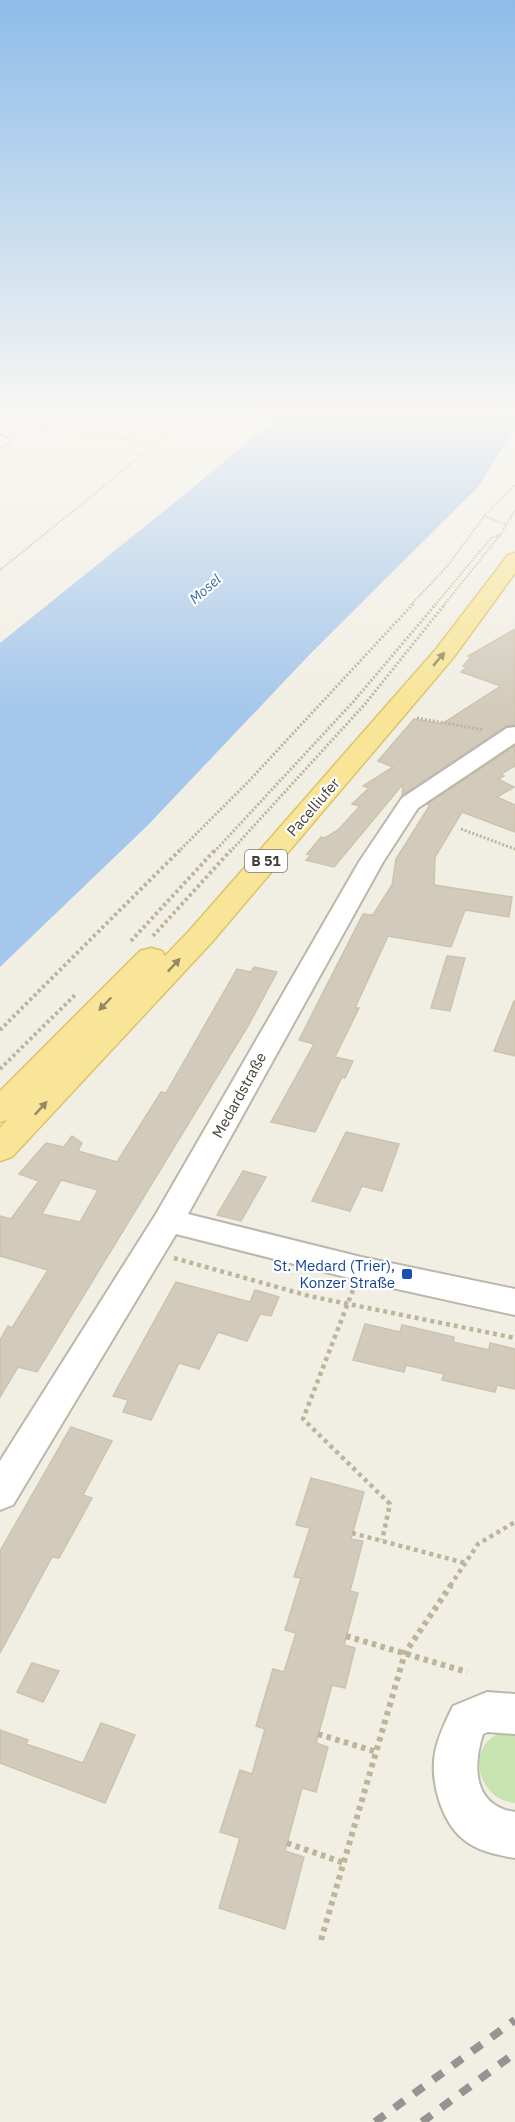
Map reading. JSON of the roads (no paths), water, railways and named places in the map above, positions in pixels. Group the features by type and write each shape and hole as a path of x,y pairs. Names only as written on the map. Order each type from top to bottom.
{"main road":[{"name":"Pacelliufer","path":"0,1111 180,927 378,707 508,530"},
{"name":"Pacelliufer","path":"0,1149 201,936 445,653 515,559"}],"street":[{"name":"Medardstraße","path":"0,1494 168,1221 344,908 401,816 410,803 513,734"},
{"path":"168,1221 361,1269 515,1302"},
{"path":"515,1714 487,1712 468,1720 458,1742 455,1783 460,1799 483,1825 500,1834 515,1835"}],"water":[{"name":"Mosel","path":"162,513 452,513 311,653 148,825 0,967 0,643"}],"railway":[{"path":"375,2122 515,2020"},
{"path":"422,2122 515,2053"}],"place":[{"name":"St. Medard (Trier), Konzer Straße","path":"407,1274"}]}
